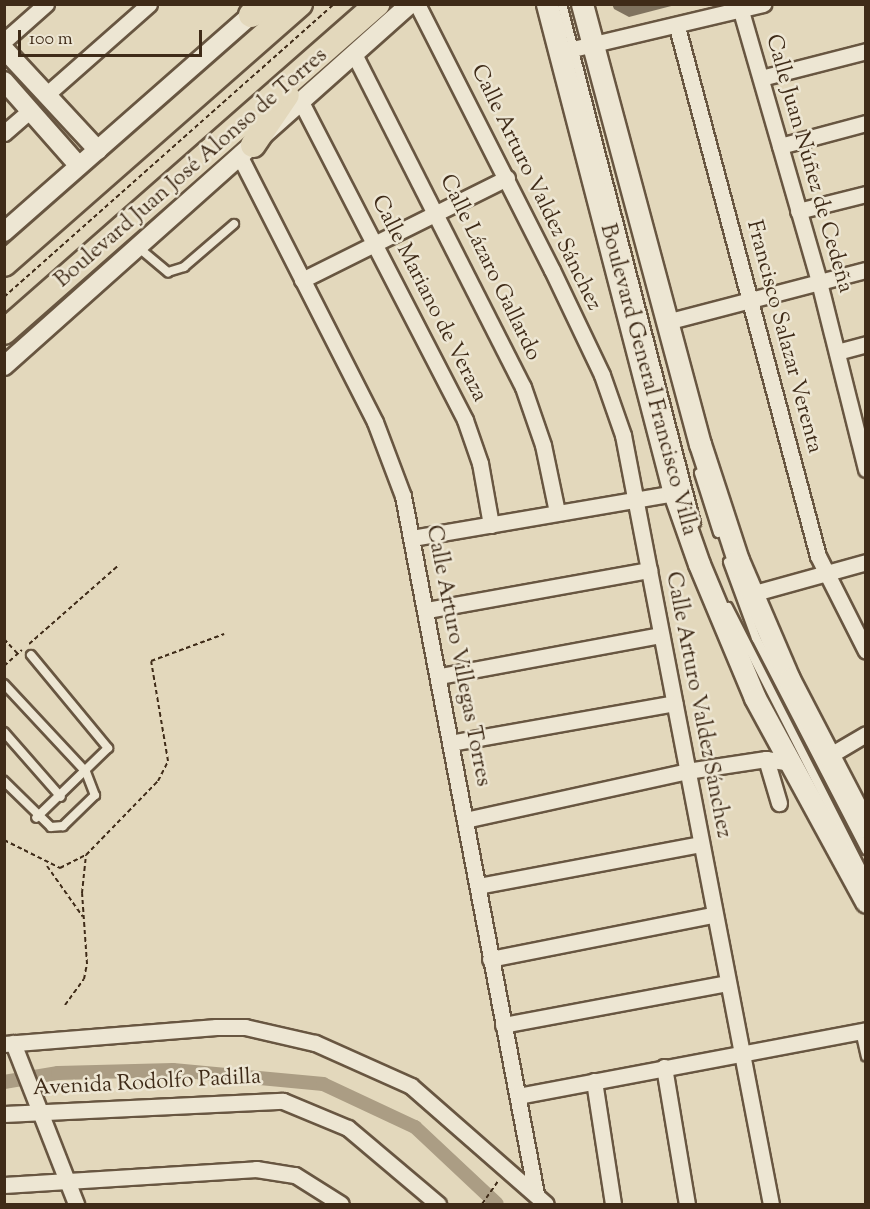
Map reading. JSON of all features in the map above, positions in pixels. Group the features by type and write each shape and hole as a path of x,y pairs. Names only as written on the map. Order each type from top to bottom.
{"main road":[{"path":"252,8 276,4"},
{"path":"4,264 300,4"},
{"path":"247,151 302,74 358,4"},
{"name":"Boulevard Juan José Alonso de Torres","path":"4,332 302,74 378,4"},
{"name":"Boulevard General Francisco Villa","path":"547,4 576,50 592,70 629,178 670,321 700,444 750,594 827,757 866,827"},
{"path":"555,4 563,32 576,50"},
{"name":"Boulevard General Francisco Villa","path":"582,4 576,50 674,493 724,627 790,763 866,902"}],"street":[{"path":"4,41 46,4"},
{"path":"47,94 149,4"},
{"path":"4,366 410,4"},
{"name":"Calle Arturo Valdez Sánchez","path":"417,4 507,178 602,375 623,435 713,915 743,1052 771,1204"},
{"path":"576,50 763,4"},
{"path":"4,232 98,150 252,8"},
{"name":"Calle Juan Núñez de Cedeña","path":"741,11 837,352 859,417 866,469"},
{"name":"Francisco Salazar Verenta","path":"677,27 825,574 866,651"},
{"path":"4,49 98,150"},
{"path":"761,78 866,51"},
{"name":"Calle Lázaro Gallardo","path":"354,54 437,213 523,387 543,445 557,512"},
{"path":"4,81 79,166"},
{"name":"Calle Mariano de Veraza","path":"300,102 376,244 465,420 480,463 491,525"},
{"path":"4,133 30,110"},
{"path":"780,146 866,123"},
{"name":"Calle Arturo Villegas Torres","path":"247,151 302,280 375,422 412,538 440,676 450,743 490,959 541,1199"},
{"path":"302,280 507,178"},
{"path":"798,211 866,194"},
{"path":"670,321 866,270"},
{"path":"837,352 866,344"},
{"path":"412,538 635,497 674,493"},
{"path":"750,594 866,562"},
{"path":"427,610 649,570"},
{"path":"440,676 661,635"},
{"path":"450,743 674,703"},
{"path":"827,757 866,734"},
{"path":"465,820 687,771 766,759 790,763"},
{"path":"766,759 780,803"},
{"path":"478,886 700,844"},
{"path":"490,959 713,915"},
{"path":"503,1025 728,983"},
{"path":"76,1204 9,1043 207,1027 245,1027 315,1043 411,1086 541,1199"},
{"path":"518,1096 863,1031"},
{"path":"664,1068 687,1204"},
{"path":"594,1081 613,1204"},
{"name":"Avenida Rodolfo Padilla","path":"4,1114 283,1101 348,1128 438,1204"},
{"path":"4,1185 279,1170 341,1204"}],"lane":[{"path":"562,4 576,50 675,458 708,560 768,692 866,878"},
{"path":"641,222 650,288 728,563 756,638 866,850"},
{"path":"139,248 154,266 168,272 184,267 234,224"},
{"path":"31,655 104,737 108,748 103,758 36,818"},
{"path":"4,684 86,772 95,790 91,804 57,828 36,818 4,782"},
{"path":"4,732 61,797"},
{"path":"863,1031 866,1056"}],"path":[{"path":"4,297 334,4"},
{"path":"4,666 119,565"},
{"path":"46,865 68,866 86,855 158,781 168,761 151,661 224,634"},
{"path":"4,639 18,654"},
{"path":"4,840 46,865 84,920"},
{"path":"65,1005 84,979 86,855"},
{"path":"482,1204 494,1186"}],"waterway":[{"path":"4,1082 58,1073 173,1070 323,1084 415,1127 497,1204"}]}
